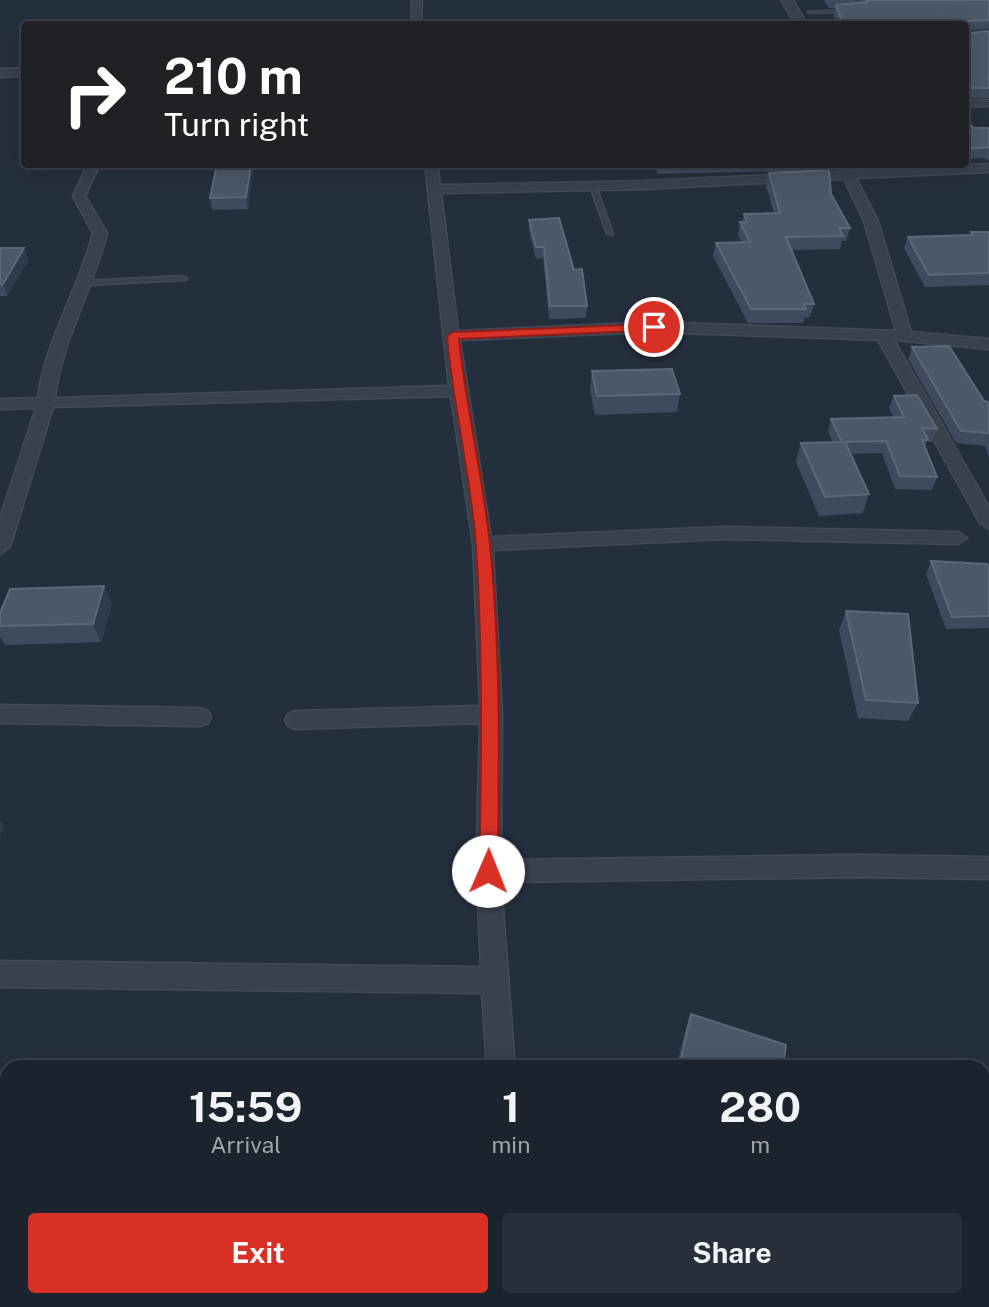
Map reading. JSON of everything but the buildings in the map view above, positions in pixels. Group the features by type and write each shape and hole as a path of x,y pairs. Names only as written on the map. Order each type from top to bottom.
{"street":[{"path":"417,0 418,21"},
{"path":"787,0 799,21"},
{"path":"804,0 814,21"},
{"path":"0,73 21,72"},
{"path":"0,79 21,78"},
{"path":"969,104 989,103"},
{"path":"0,547 46,403 49,373 86,283 100,233 79,197 92,168"},
{"path":"431,168 458,391 483,544 491,715 488,871 501,1060"},
{"path":"434,189 593,186 846,170 989,168"},
{"path":"846,170 871,220 905,336"},
{"path":"453,336 654,327 905,336 989,344"},
{"path":"884,337 989,523"},
{"path":"0,404 458,391"},
{"path":"483,544 725,533 958,537"},
{"path":"0,714 200,717"},
{"path":"296,720 491,715"},
{"path":"488,871 861,866 989,868"},
{"path":"0,974 497,980"}],"lane":[{"path":"810,12 861,10 854,0"},
{"path":"593,186 610,234"},
{"path":"86,283 183,278"}],"route":[{"path":"488,871 491,715 483,544 458,391 453,336 654,327"}]}
